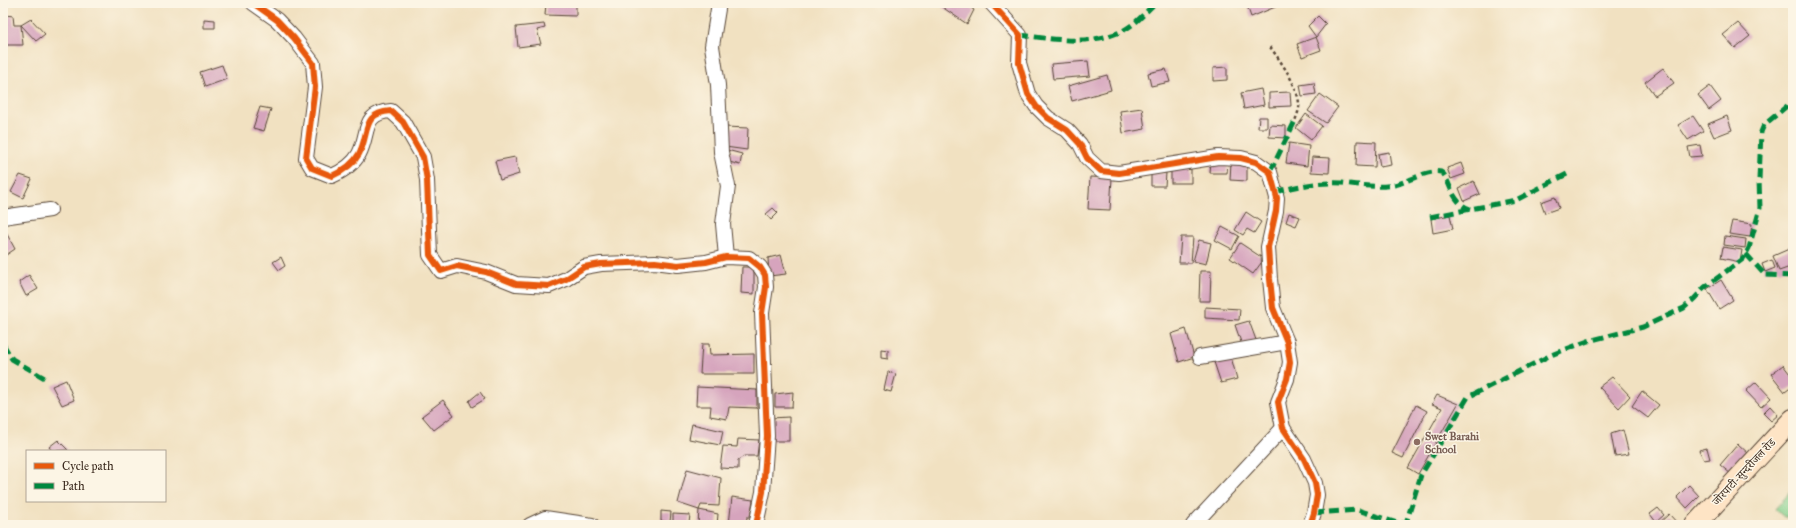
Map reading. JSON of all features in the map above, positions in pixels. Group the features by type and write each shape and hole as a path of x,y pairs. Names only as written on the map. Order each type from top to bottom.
{"main road":[{"name":"जोरपाटी-सुन्दरीजल रोड","path":"1695,525 1793,419"}],"street":[{"path":"252,3 277,20 294,38 313,63 314,86 306,158 312,168 332,176 345,170 359,154 371,118 380,112 391,111 403,122 423,157 427,180 430,255 441,271 458,266 486,272 516,284 549,286 566,279 584,267 601,264 655,262 678,265 706,262 726,257 749,258 760,267 765,275 766,287 762,314 767,436 763,492 756,525"},
{"path":"719,3 712,46 718,85 721,152 728,186 723,224 726,257"},
{"path":"991,3 1020,35 1019,63 1028,94 1036,106 1048,118 1067,130 1080,144 1087,158 1101,171 1119,173 1218,157 1241,158 1256,162 1270,172 1277,198 1276,211 1268,247 1273,308 1287,342 1290,362 1287,379 1278,402 1282,428 1304,459 1315,483 1317,495 1310,525"},
{"path":"3,217 50,210"},
{"path":"1200,357 1287,342"},
{"path":"1193,525 1282,428"},
{"path":"530,525 537,520 545,518 592,525"}],"path":[{"path":"1270,47 1278,57 1294,86 1300,104 1295,121"}],"green space":[{"path":"1793,489 1793,517 1784,517 1775,509"}],"building":[{"path":"546,3 576,4 576,16 545,15"},
{"path":"944,3 964,3 974,10 967,24 942,7"},
{"path":"1246,3 1285,3 1251,17"},
{"path":"3,8 5,8 6,15 13,16 14,25 21,25 23,45 3,45"},
{"path":"1318,16 1326,24 1316,37 1308,26"},
{"path":"31,19 45,34 36,41 21,25"},
{"path":"204,19 215,20 215,28 204,28"},
{"path":"1738,23 1750,36 1735,48 1723,35"},
{"path":"544,24 545,28 537,30 541,44 518,47 516,27"},
{"path":"1316,37 1321,50 1302,57 1297,44"},
{"path":"1088,61 1090,76 1053,79 1051,64"},
{"path":"222,65 227,79 205,87 200,72"},
{"path":"1227,67 1227,80 1213,81 1213,68"},
{"path":"1663,68 1674,83 1655,96 1645,82"},
{"path":"1166,69 1170,82 1151,86 1148,73"},
{"path":"1107,75 1111,90 1072,101 1068,86"},
{"path":"1314,83 1316,94 1302,96 1300,85"},
{"path":"1710,86 1721,101 1709,110 1698,95"},
{"path":"1261,89 1264,105 1244,109 1241,93"},
{"path":"1290,92 1291,106 1269,107 1269,93"},
{"path":"1320,94 1338,107 1326,123 1308,111"},
{"path":"260,107 271,109 264,131 253,128"},
{"path":"1142,108 1145,129 1123,133 1120,111"},
{"path":"1306,114 1322,126 1311,140 1296,128"},
{"path":"1693,116 1703,131 1688,140 1678,125"},
{"path":"1727,116 1732,130 1714,137 1708,124"},
{"path":"1259,117 1267,117 1267,128 1258,128"},
{"path":"1270,125 1286,126 1286,138 1269,137"},
{"path":"725,127 748,128 747,150 725,147"},
{"path":"1357,141 1376,142 1375,167 1356,166"},
{"path":"1289,143 1309,146 1307,166 1286,163"},
{"path":"1700,145 1702,156 1690,157 1688,147"},
{"path":"727,150 742,154 740,165 726,161"},
{"path":"1389,152 1391,165 1380,167 1378,154"},
{"path":"515,157 519,174 500,180 495,161"},
{"path":"1312,157 1330,158 1329,173 1311,172"},
{"path":"1211,161 1228,162 1227,173 1210,173"},
{"path":"1231,162 1247,163 1247,181 1230,180"},
{"path":"1461,163 1465,174 1451,179 1447,168"},
{"path":"1171,169 1191,169 1191,183 1171,183"},
{"path":"1151,173 1166,173 1165,186 1151,186"},
{"path":"20,175 32,179 23,198 11,192"},
{"path":"1090,177 1112,178 1110,210 1088,209"},
{"path":"1474,181 1480,194 1464,201 1459,188"},
{"path":"1555,197 1559,208 1545,213 1541,202"},
{"path":"773,208 778,213 771,220 766,214"},
{"path":"1246,212 1261,222 1254,233 1247,229 1243,235 1235,230"},
{"path":"1289,213 1300,217 1296,226 1286,222"},
{"path":"1450,215 1453,229 1433,233 1431,219"},
{"path":"1732,221 1752,224 1750,237 1729,234"},
{"path":"3,227 15,249 3,257"},
{"path":"1222,227 1239,236 1232,249 1215,240"},
{"path":"1725,236 1746,239 1745,248 1724,245"},
{"path":"1181,237 1193,237 1191,263 1179,263"},
{"path":"1199,240 1211,243 1206,264 1193,261"},
{"path":"1240,243 1264,259 1253,274 1230,258"},
{"path":"1723,247 1742,250 1740,262 1721,258"},
{"path":"1789,249 1793,258 1793,266 1779,271 1773,256"},
{"path":"781,255 786,274 769,276 768,258"},
{"path":"281,257 285,266 279,270 273,262"},
{"path":"1772,260 1775,268 1765,272 1762,264"},
{"path":"742,267 754,267 754,294 741,293"},
{"path":"1200,271 1211,271 1210,301 1199,301"},
{"path":"29,275 38,289 26,296 19,282"},
{"path":"1721,280 1733,300 1719,309 1707,289"},
{"path":"1205,307 1240,309 1239,320 1205,318"},
{"path":"1249,321 1256,340 1242,345 1235,325"},
{"path":"1186,329 1194,357 1179,362 1171,334"},
{"path":"702,344 709,344 710,355 754,354 754,374 700,374"},
{"path":"881,349 888,350 888,359 881,358"},
{"path":"1231,357 1237,379 1221,383 1214,362"},
{"path":"1783,365 1793,378 1793,386 1785,392 1771,374"},
{"path":"888,372 896,374 891,392 884,390"},
{"path":"1612,377 1630,396 1619,408 1599,387"},
{"path":"66,380 74,400 62,405 52,386"},
{"path":"1756,382 1771,398 1761,407 1746,391"},
{"path":"697,387 757,390 757,408 729,407 727,419 710,416 711,406 696,406"},
{"path":"1642,391 1659,405 1648,418 1632,406"},
{"path":"480,392 485,399 472,407 469,401"},
{"path":"793,392 792,407 775,407 775,394"},
{"path":"1437,395 1458,404 1418,474 1408,468 1442,408 1432,404"},
{"path":"443,400 454,415 434,430 422,416"},
{"path":"1416,405 1427,411 1403,458 1392,453"},
{"path":"1770,406 1778,415 1771,421 1763,413"},
{"path":"789,417 789,441 770,441 771,418"},
{"path":"692,424 723,431 720,445 689,439"},
{"path":"1623,430 1629,454 1615,456 1611,434"},
{"path":"738,439 759,440 757,456 744,456 738,460 738,469 720,468 723,446 737,447"},
{"path":"58,440 68,450 51,450 49,447"},
{"path":"1738,444 1749,454 1731,474 1720,465"},
{"path":"1707,448 1710,459 1704,460 1699,450"},
{"path":"687,469 721,478 719,506 701,505 699,510 678,503"},
{"path":"1689,485 1699,496 1687,508 1677,497"},
{"path":"732,497 753,500 750,517 747,517 746,525 729,525"},
{"path":"1658,508 1664,515 1656,522 1650,514"},
{"path":"699,510 718,514 717,525 698,524"},
{"path":"661,511 671,512 670,522 661,521"},
{"path":"673,514 690,515 689,523 673,522"},
{"path":"1669,514 1679,525 1657,525"}],"marked path":[{"path":"1020,35 1071,40 1097,39 1110,36 1131,26 1155,3"},
{"path":"1314,513 1358,510 1397,523 1406,523 1421,475 1468,397 1551,355 1588,341 1643,327 1684,308 1705,287 1743,259 1749,248 1760,208 1759,180 1761,132 1764,125 1793,101"},
{"path":"1270,172 1295,121"},
{"path":"1275,192 1300,186 1324,183 1387,186 1399,184 1430,172 1441,172 1444,174 1458,201 1463,206 1470,209"},
{"path":"1430,217 1516,200 1567,174"},
{"path":"1746,254 1765,275 1793,276"},
{"path":"3,344 12,359 48,380"}],"cycle path":[{"path":"253,3 277,20 294,38 313,63 315,87 306,158 312,168 332,176 344,170 357,158 368,125 375,116 391,111 403,122 423,157 427,180 430,255 441,271 457,266 486,272 516,284 549,286 566,279 584,267 601,264 655,262 678,265 706,262 726,257 749,258 760,267 765,275 766,287 762,313 767,436 763,492 756,525"},
{"path":"991,3 1020,35 1019,63 1028,94 1036,106 1048,118 1067,130 1080,144 1087,158 1101,171 1119,173 1218,157 1241,158 1256,162 1270,172 1277,198 1276,211 1268,247 1273,308 1287,342 1290,362 1287,379 1278,402 1283,428 1304,459 1315,483 1317,495 1310,525"}],"place":[{"name":"Swet Barahi School","path":"1417,442"}]}
